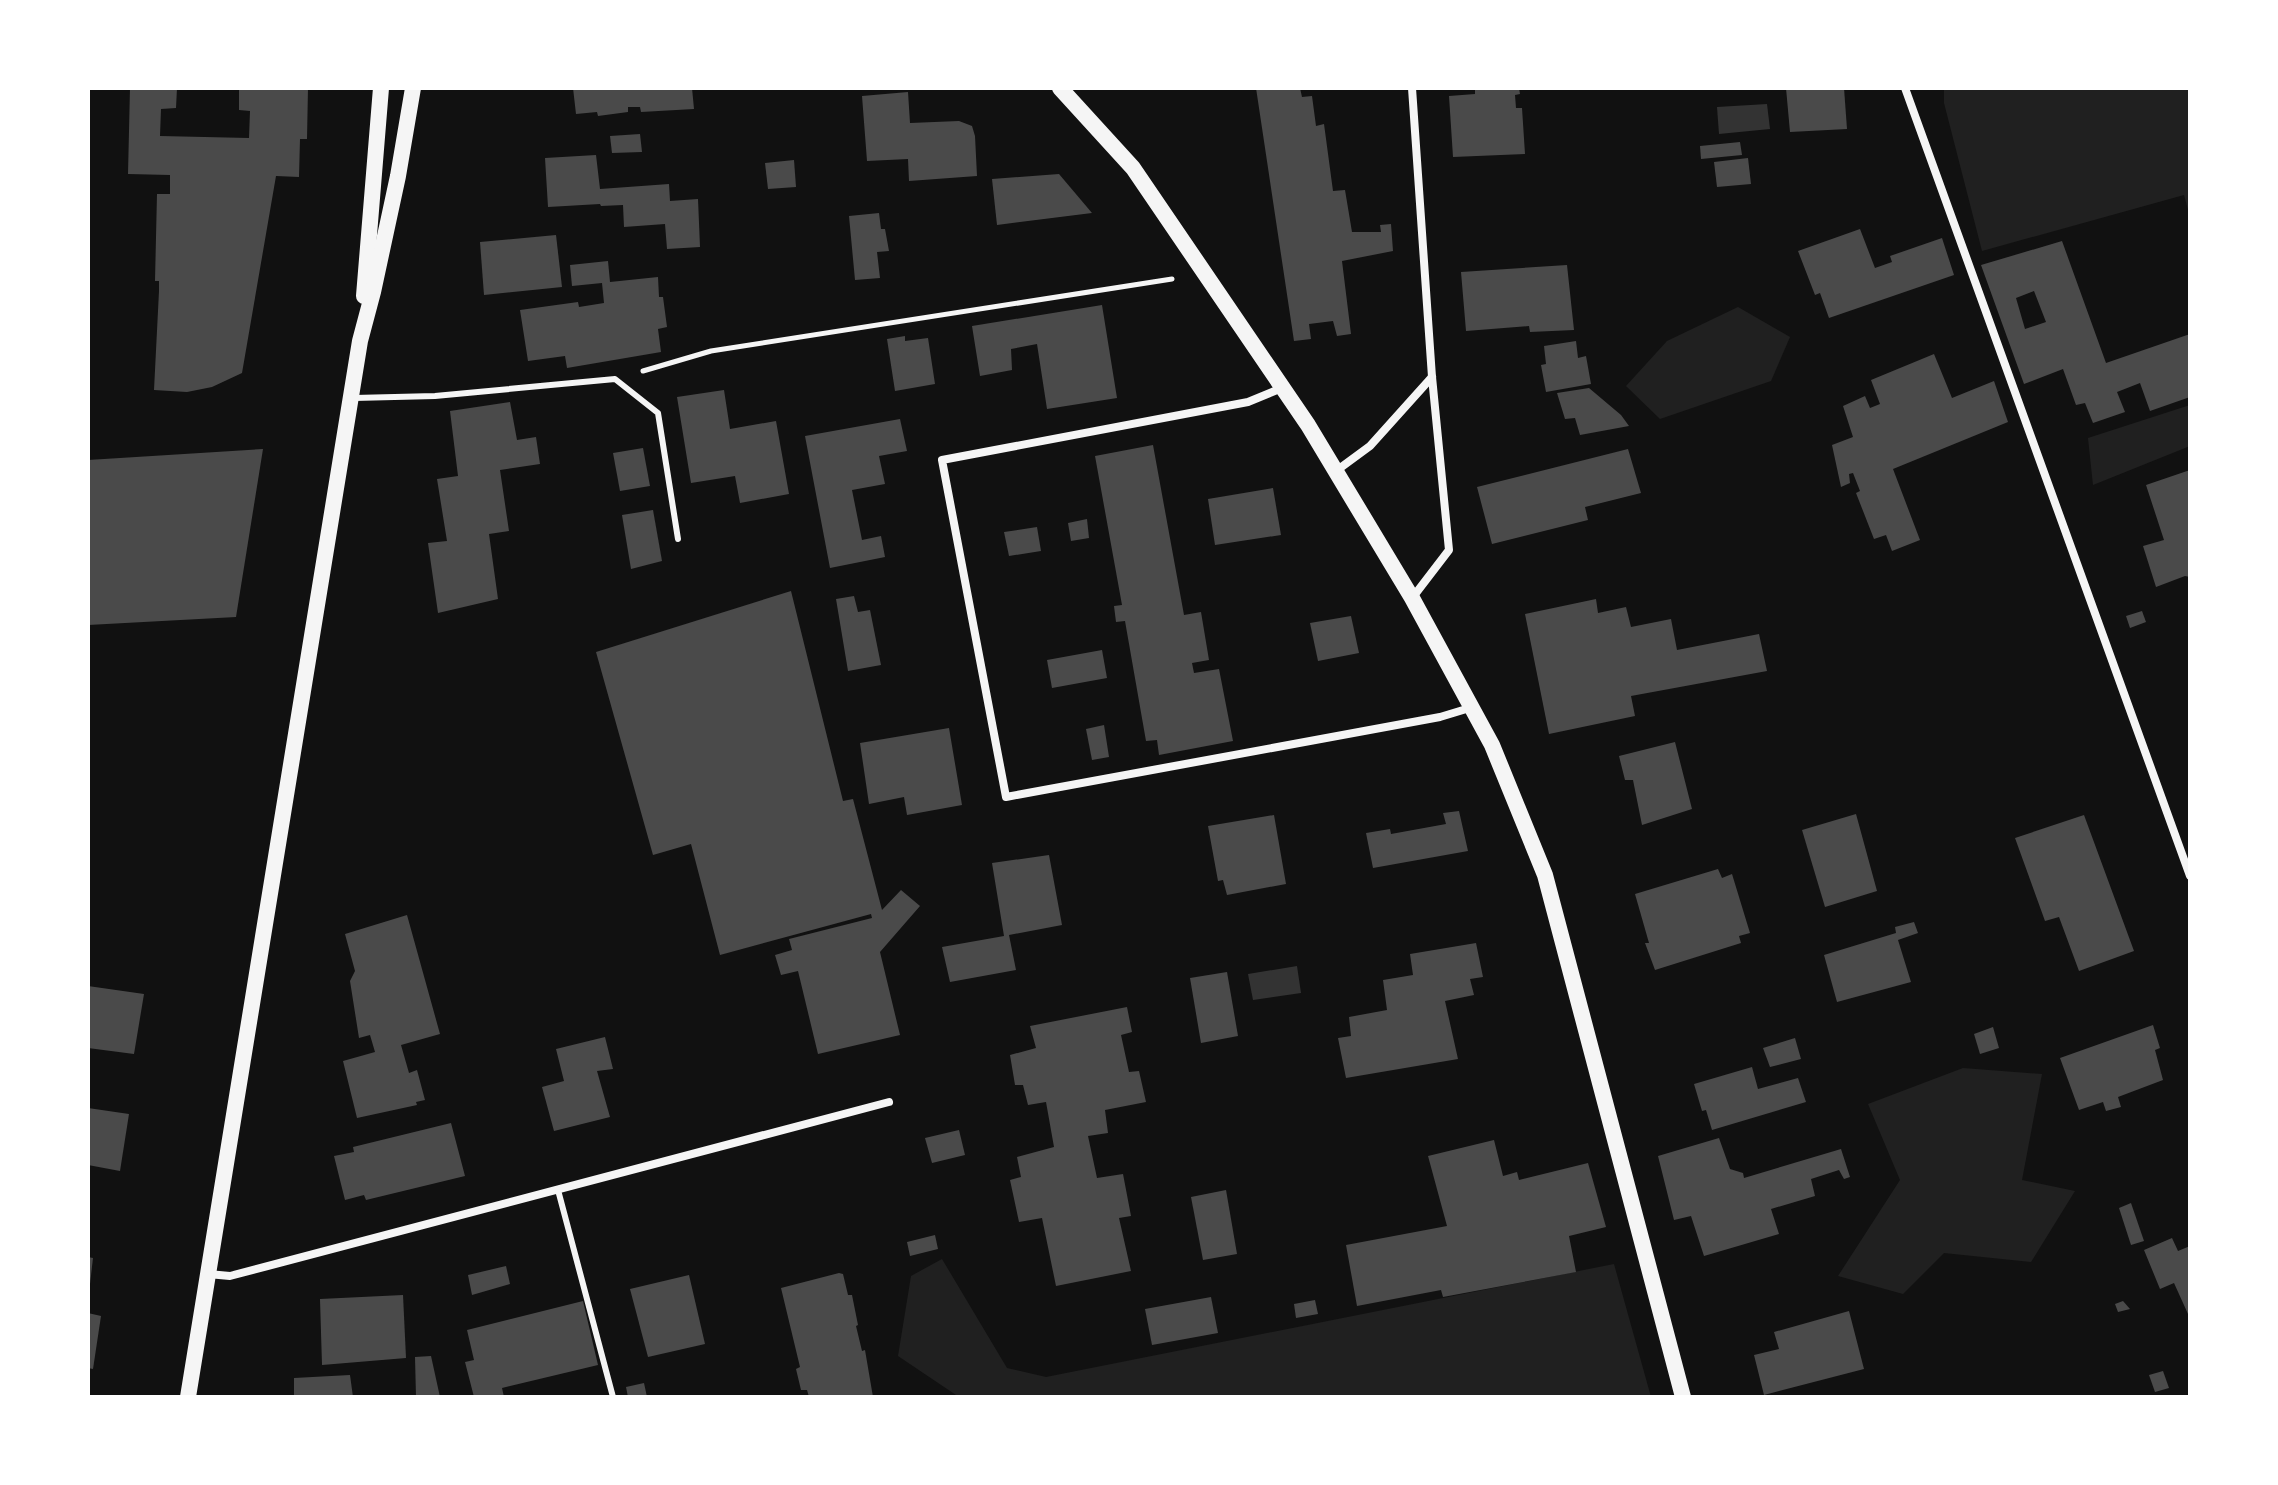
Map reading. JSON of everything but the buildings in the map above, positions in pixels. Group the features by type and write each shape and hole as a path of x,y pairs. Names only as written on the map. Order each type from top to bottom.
{"main road":[{"path":"188,1397 360,341 381,88"},
{"path":"360,341 395,191 413,88"},
{"path":"1060,88 1133,168 1308,425 1412,598 1492,745 1545,875 1683,1397"}],"street":[{"path":"1412,88 1432,377 1449,550 1412,598"},
{"path":"1905,88 2190,876"},
{"path":"1336,471 1370,446 1432,377"},
{"path":"1282,388 1248,402 942,460 1006,797 1440,717 1473,707"},
{"path":"208,1274 230,1276 889,1102"}],"lane":[{"path":"351,398 435,396 615,379 658,413 678,539"},
{"path":"558,1190 613,1397"}],"path":[{"path":"615,379 711,351 1205,274"}],"shaded area":[{"path":"1944,88 2190,88 2190,217 2184,195 1982,251 1944,103"},
{"path":"1767,104 1770,129 1719,134 1717,107"},
{"path":"1738,307 1790,337 1771,381 1660,419 1626,386 1667,341"},
{"path":"2190,405 2190,446 2093,485 2088,438"},
{"path":"1297,966 1301,993 1253,1000 1248,974"},
{"path":"1963,1068 2042,1074 2022,1180 2075,1191 2031,1262 1944,1253 1903,1294 1838,1276 1900,1180 1868,1104"},
{"path":"942,1259 1007,1368 1046,1377 1614,1264 1651,1397 959,1397 898,1356 911,1276"}]}
